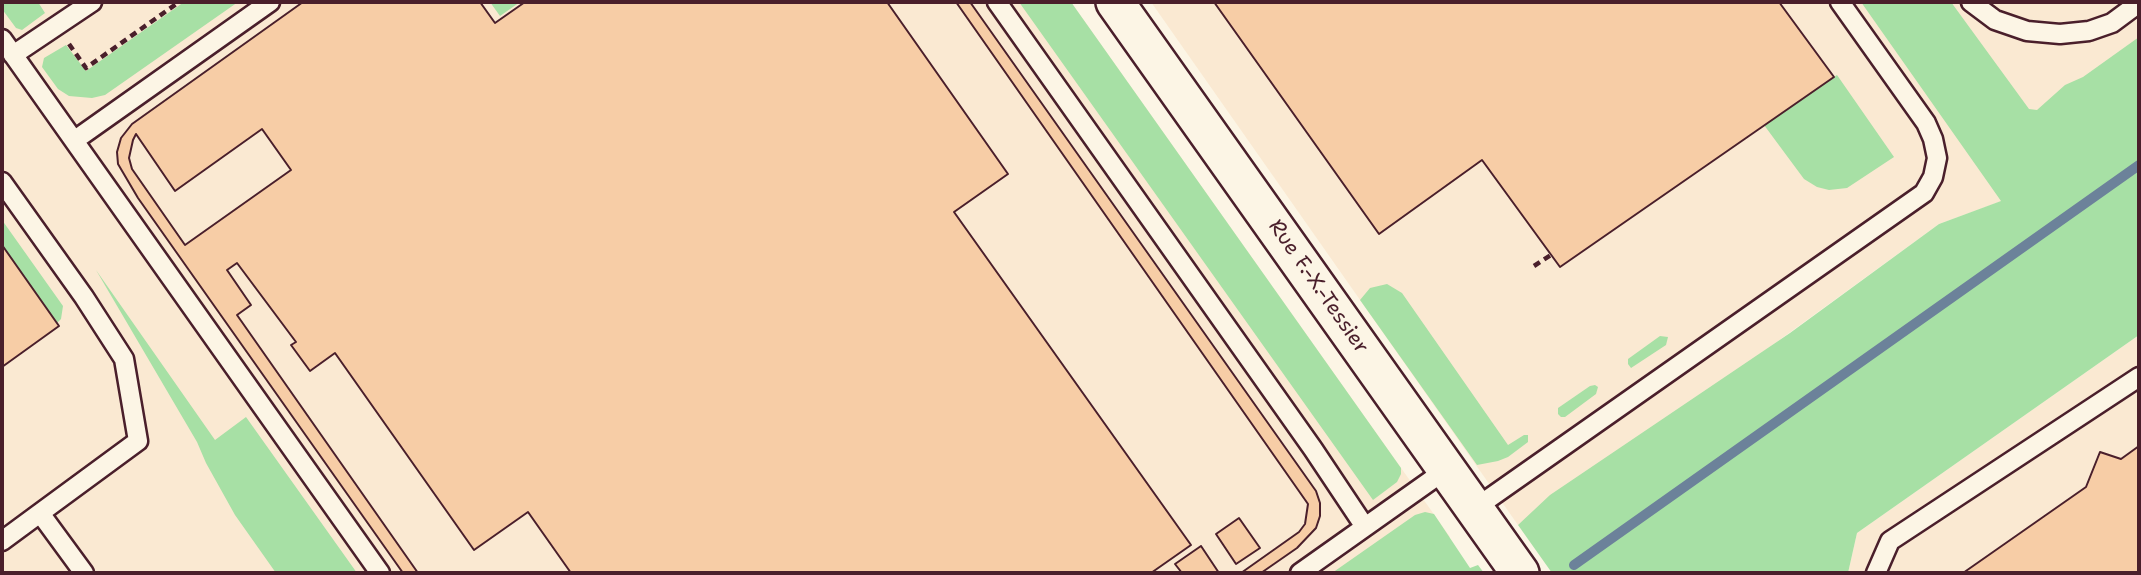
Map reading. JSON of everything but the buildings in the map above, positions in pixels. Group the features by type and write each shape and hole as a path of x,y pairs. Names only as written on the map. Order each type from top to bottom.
{"street":[{"name":"Rue F.-X.-Tessier","path":"1115,2 1520,573"}],"lane":[{"path":"13,55 92,2"},
{"path":"75,140 270,2"},
{"path":"996,2 1313,449 1365,527"},
{"path":"1474,509 1924,193 1933,177 1937,158 1926,123 1840,2"},
{"path":"1972,2 1995,20 2027,31 2060,34 2089,31 2112,23 2139,3"},
{"path":"2,39 380,573"},
{"path":"2,183 84,297 124,359 138,441 2,541"},
{"path":"1876,573 1890,541 2139,377"},
{"path":"1300,573 1447,469"},
{"path":"40,513 84,573"}],"path":[{"path":"86,68 179,2"},
{"path":"1534,266 1551,255"}],"shaded area":[{"path":"2,2 1071,2 1450,537 1399,573 2,573"},
{"path":"1151,2 2139,2 2139,104 2002,201 1939,224 1551,506 1518,525"},
{"path":"2139,335 2139,573 1848,573 1857,533"}],"green space":[{"path":"2,2 38,2 45,13 22,30 16,28 2,9"},
{"path":"184,2 238,2 105,95 92,98 69,96 58,89 42,67 44,58 66,45 86,71"},
{"path":"490,2 520,2 500,16"},
{"path":"1019,2 1071,2 1401,468 1397,482 1373,500"},
{"path":"1861,2 1951,2 2029,109 2037,110 2065,85 2083,77 2139,37 2139,335 1857,533 1848,573 1552,573 1518,525 1550,495 1790,333 1939,224 2001,201"},
{"path":"1837,75 1894,157 1847,188 1829,190 1804,179 1764,125"},
{"path":"2,220 63,306 61,319 57,323 2,245"},
{"path":"96,270 215,440 246,417 357,573 276,573 235,515 197,442"},
{"path":"1387,284 1402,293 1508,445 1524,435 1528,435 1528,442 1508,457 1477,465 1360,300 1370,288"},
{"path":"1660,336 1668,337 1666,345 1631,368 1628,359"},
{"path":"1595,385 1598,387 1596,394 1565,417 1558,414 1558,408"},
{"path":"1425,512 1434,514 1470,568 1478,565 1484,573 1332,573 1415,515"}],"waterway":[{"path":"1574,565 2139,165"}]}
